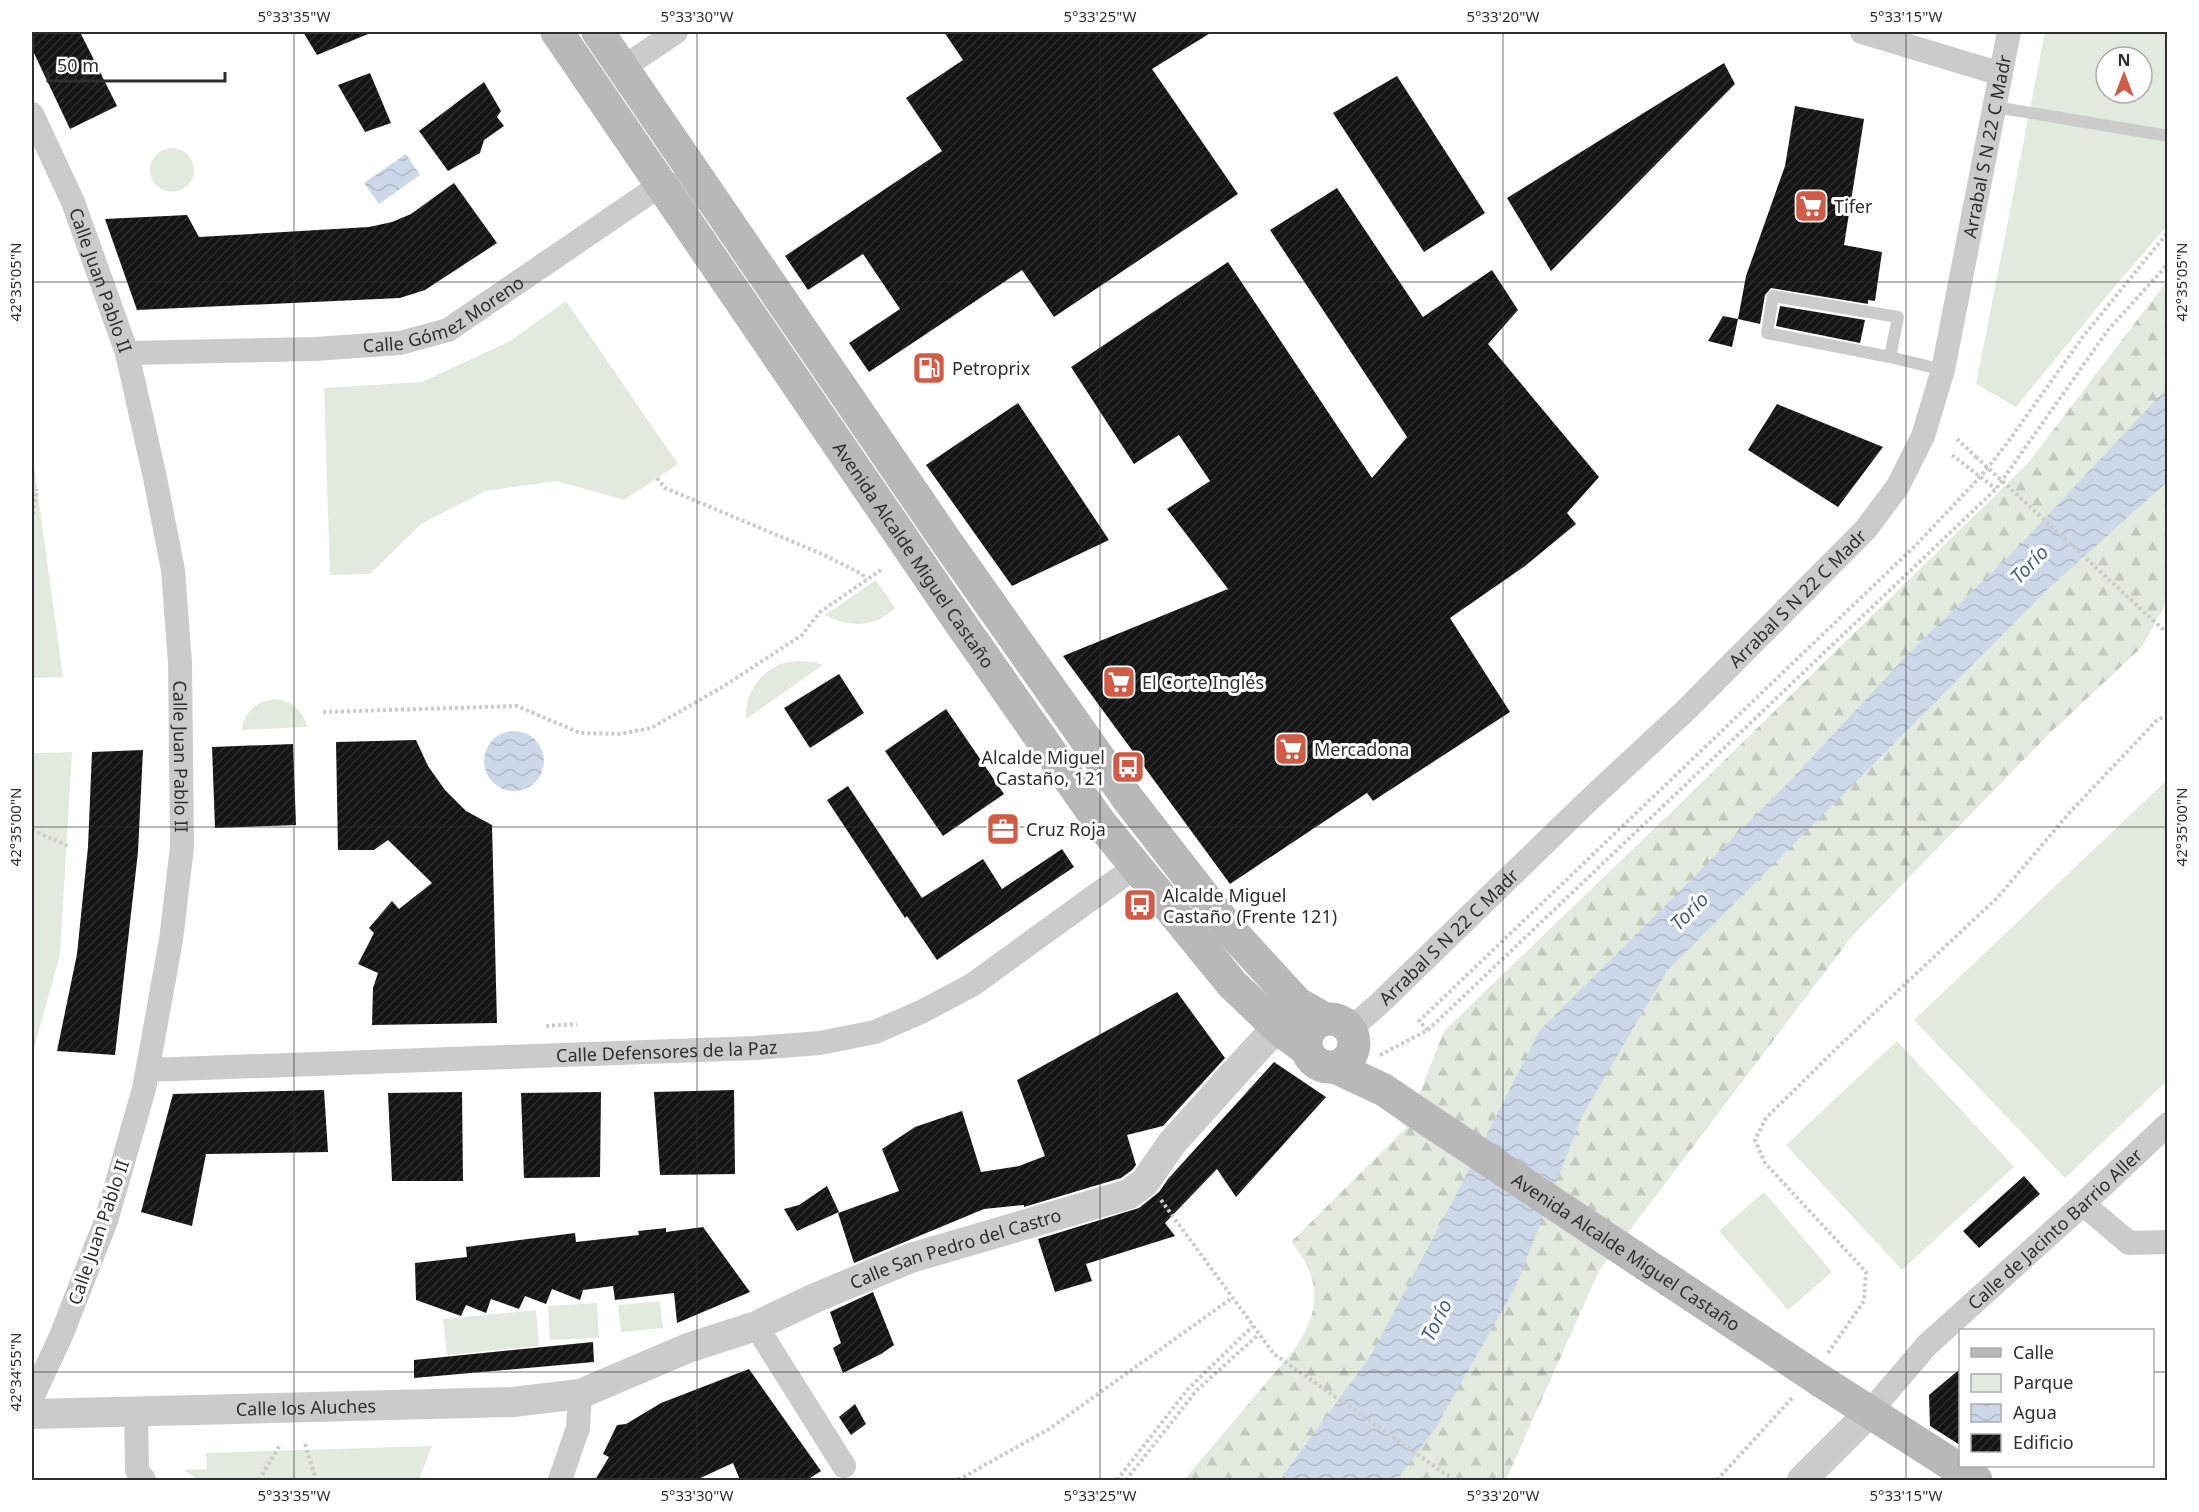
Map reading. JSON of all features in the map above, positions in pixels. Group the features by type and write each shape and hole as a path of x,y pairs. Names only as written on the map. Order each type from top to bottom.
{"main road":[{"name":"Avenida Alcalde Miguel Castaño","path":"598,32 948,544 1128,799 1230,930 1297,1003 1349,1043 1384,1090 1814,1377 1976,1480"},
{"name":"Avenida Alcalde Miguel Castaño","path":"563,41 954,614 1098,820 1232,984 1280,1030 1306,1049 1314,1061 1320,1066 1349,1043"}],"street":[{"path":"563,41 601,66 624,67 676,32"},
{"path":"1862,32 2001,74"},
{"name":"Arrabal S N 22 C Madr","path":"1349,1043 1379,1004 1586,803 1686,710 1866,530 1898,486 1923,436 1943,370 2009,32"},
{"path":"624,67 621,107 628,134"},
{"name":"Calle Juan Pablo II","path":"32,114 73,202 127,353 155,478 172,570 180,663 182,847 171,940 148,1070 106,1221 61,1336 32,1398"},
{"path":"662,184 679,185 698,193 721,211"},
{"name":"Calle Gómez Moreno","path":"127,353 315,349 400,343 448,330 662,184"},
{"name":"Calle Defensores de la Paz","path":"148,1070 755,1048 820,1043 875,1032 921,1012 972,985 1135,867"},
{"name":"Calle San Pedro del Castro","path":"580,1394 688,1348 756,1326 815,1298 911,1258 1129,1194 1145,1182 1172,1143 1259,1046 1280,1030"},
{"name":"Calle de Jacinto Barrio Aller","path":"1869,1413 1927,1345 2168,1124"},
{"path":"2083,1204 2128,1243 2168,1242"},
{"path":"756,1326 844,1466"},
{"path":"560,1480 578,1428 580,1394"},
{"name":"Calle los Aluches","path":"32,1414 513,1402 580,1394"},
{"path":"136,1413 137,1470 144,1480"},
{"path":"1802,1480 1869,1413"}],"lane":[{"path":"1995,107 2168,136"},
{"path":"1890,357 1898,317 1773,296 1767,333 1890,357 1943,370"}],"path":[{"path":"1428,1030 1419,1021 1917,545 1981,476 2085,334 2168,232"},
{"path":"1349,1043 1428,1030 1996,489 2108,330 2168,264"},
{"path":"1957,439 2168,633"},
{"path":"1952,455 1996,489"},
{"path":"657,478 665,488 822,554 862,574 866,580"},
{"path":"32,520 37,489"},
{"path":"323,712 517,706 580,733 620,734 651,728 724,686 802,635 820,612 881,570"},
{"path":"1717,1480 1814,1377 1864,1301 1866,1272 1765,1163 1755,1140 1766,1118 1997,898 2071,810 2157,720 2168,715"},
{"path":"32,830 68,846"},
{"path":"546,1026 577,1024"},
{"path":"1157,1196 1274,1354 1454,1480"},
{"path":"958,1480 1049,1429 1233,1298"},
{"path":"1117,1480 1188,1389 1253,1326"},
{"path":"1126,1480 1197,1389 1259,1334"},
{"path":"305,1444 316,1480"},
{"path":"259,1480 280,1445"}],"green space":[{"path":"2045,32 2167,32 2167,226 2016,407 1976,384"},
{"path":"172,148 188,154 194,170 188,186 172,192 156,186 150,170 156,154"},
{"path":"2167,281 2167,602 2141,648 2049,734 1853,935 1599,1271 1506,1480 1184,1480 1293,1351 1302,1336 1313,1309 1313,1283 1309,1270 1291,1242 1406,1128 1444,1031 2028,463"},
{"path":"566,301 678,464 624,500 557,481 485,491 421,524 370,574 330,575 324,388 422,382 510,341"},
{"path":"32,451 63,677 32,678"},
{"path":"876,580 895,608 887,615 870,622 852,624 825,615"},
{"path":"796,661 823,665 746,719 747,703 753,688 763,676 776,666"},
{"path":"274,699 296,707 303,715 307,727 242,730 245,718 252,708"},
{"path":"72,752 60,955 32,1055 32,753"},
{"path":"2167,780 2167,1081 2065,1178 1914,1020"},
{"path":"1897,1041 2014,1167 1902,1270 1786,1145"},
{"path":"1764,1192 1832,1272 1788,1310 1719,1231"},
{"path":"660,1301 663,1328 621,1332 618,1305"},
{"path":"597,1303 599,1338 550,1340 548,1306"},
{"path":"536,1310 539,1346 447,1355 443,1319"},
{"path":"432,1446 419,1480 198,1480 184,1470 207,1469 206,1453"}],"water":[{"path":"406,154 420,175 379,204 364,183"},
{"name":"Torío","path":"2167,388 2167,482 2052,585 1667,971 1583,1114 1515,1288 1436,1427 1397,1480 1280,1480 1371,1355 1540,1030 1788,783 1907,655 2017,548"},
{"path":"508,731 520,731 531,736 539,744 544,761 542,773 531,786 520,791 508,791 497,786 489,778 484,767 484,755 489,744 497,736"}],"building":[{"path":"32,32 80,32 117,106 70,129 32,49"},
{"path":"303,32 373,32 317,55"},
{"path":"944,32 1212,32 1152,69 1238,194 1054,317 1022,270 869,372 849,343 900,309 863,254 808,290 785,256 942,151 906,98 963,60"},
{"path":"1724,63 1735,84 1551,271 1507,198"},
{"path":"370,73 391,123 365,132 338,85"},
{"path":"1397,76 1485,213 1424,252 1333,113"},
{"path":"484,82 501,111 497,117 504,126 484,140 480,153 448,171 419,131"},
{"name":"Tifer","path":"1795,106 1864,119 1844,245 1882,252 1875,301 1868,300 1868,304 1771,288 1765,295 1760,324 1738,319 1746,276 1785,166"},
{"path":"454,183 497,243 425,290 400,298 137,310 105,219 187,215 199,237 369,227 392,222 411,214"},
{"path":"1337,188 1423,317 1492,270 1518,310 1488,344 1599,477 1567,513 1576,524 1525,566 1450,618 1510,712 1373,801 1367,793 1230,884 1063,656 1228,589 1167,509 1210,481 1179,435 1134,464 1071,367 1228,262 1372,478 1407,437 1270,230"},
{"path":"1780,306 1865,320 1860,343 1776,326"},
{"path":"1723,316 1738,319 1732,347 1708,341"},
{"path":"1018,403 1109,540 1012,586 926,465"},
{"path":"1777,404 1883,447 1838,507 1748,450"},
{"path":"839,674 864,713 810,748 784,708"},
{"path":"946,709 1004,794 943,836 885,751"},
{"path":"416,740 428,766 445,790 466,811 492,825 497,1023 372,1025 373,988 378,973 358,964 374,933 369,928 392,901 399,909 432,883 388,840 374,850 338,850 336,742"},
{"path":"293,744 296,825 215,828 212,747"},
{"path":"143,750 138,852 115,1055 57,1051 77,954 88,847 92,752"},
{"path":"848,786 922,898 983,859 1002,889 1062,849 1074,867 937,960 907,916 905,918 827,800"},
{"path":"1177,992 1225,1058 1163,1126 1127,1135 1136,1165 1132,1170 1121,1178 1024,1207 1024,1205 984,1209 854,1263 838,1213 899,1191 882,1149 915,1127 962,1111 981,1172 1019,1166 1045,1156 1017,1080"},
{"path":"1274,1062 1326,1097 1236,1197 1217,1169 1165,1223 1175,1236 1086,1264 1092,1281 1055,1292 1038,1239 1139,1208 1159,1192 1168,1179"},
{"path":"324,1090 328,1152 206,1154 192,1226 141,1212 173,1094"},
{"path":"734,1090 735,1174 660,1175 654,1092"},
{"path":"462,1092 463,1181 392,1181 388,1093"},
{"path":"601,1092 600,1177 524,1178 521,1093"},
{"path":"2024,1176 2040,1194 1979,1248 1963,1231"},
{"path":"827,1186 839,1212 797,1231 784,1209 799,1205"},
{"path":"703,1227 750,1292 677,1323 674,1293 615,1300 613,1286 583,1290 580,1300 552,1289 546,1304 525,1296 519,1309 491,1299 486,1313 466,1305 461,1316 416,1300 415,1263 467,1257 466,1247 575,1233 576,1242 639,1235 638,1231 666,1228 666,1232"},
{"path":"873,1292 894,1345 843,1373 833,1348 841,1343 830,1312"},
{"path":"593,1342 594,1362 414,1378 414,1360"},
{"path":"749,1369 821,1471 807,1480 740,1480 733,1463 696,1480 595,1480 609,1457 603,1454 617,1425 626,1424 661,1403"},
{"path":"1959,1370 1959,1444 1930,1426 1929,1395"},
{"path":"855,1404 866,1424 851,1435 839,1417"}],"place":[{"name":"Tifer","path":"1811,206"},
{"name":"Petroprix","path":"929,368"},
{"name":"El Corte Inglés","path":"1119,682"},
{"name":"Mercadona","path":"1291,749"},
{"name":"Alcalde Miguel Castaño, 121","path":"1128,767"},
{"name":"Cruz Roja","path":"1003,829"},
{"name":"Alcalde Miguel Castaño (Frente 121)","path":"1140,905"}]}
